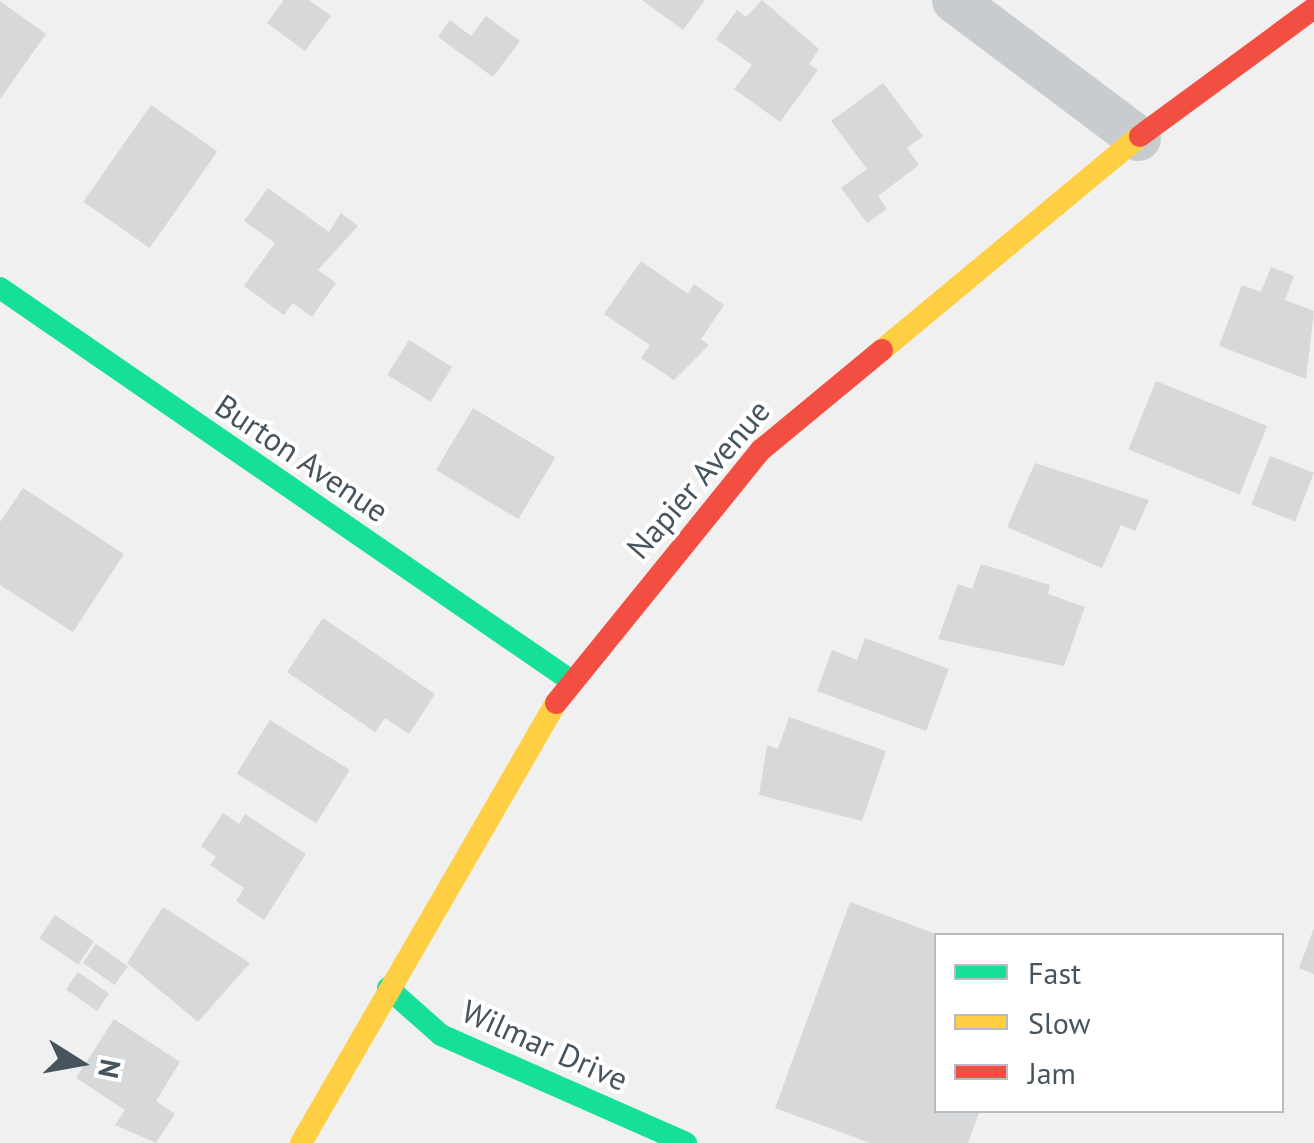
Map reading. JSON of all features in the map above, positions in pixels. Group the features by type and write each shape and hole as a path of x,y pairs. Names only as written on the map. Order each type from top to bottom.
{"street":[{"path":"954,0 1138,138"},
{"name":"Napier Avenue","path":"301,1143 570,680 796,416 1138,138 1314,8"},
{"name":"Burton Avenue","path":"0,288 570,680"},
{"name":"Wilmar Drive","path":"388,988 440,1035 686,1143"}],"building":[{"path":"284,0 309,0 331,16 305,51 267,23"},
{"path":"642,0 705,0 683,30"},
{"path":"762,0 819,49 809,64 818,70 780,122 734,89 752,65 716,39 737,10 746,17"},
{"path":"0,1 46,34 0,99"},
{"path":"486,16 520,41 493,77 438,37 450,20 471,36"},
{"path":"883,83 923,136 907,148 919,165 878,196 887,209 867,223 841,188 867,169 831,121"},
{"path":"151,105 217,151 150,248 83,202"},
{"path":"268,188 329,232 341,213 358,226 318,270 336,283 312,317 293,303 284,315 244,286 275,243 244,221"},
{"path":"641,261 688,294 694,284 724,305 701,339 709,345 674,380 641,358 650,345 604,314"},
{"path":"1271,267 1294,276 1285,300 1314,311 1306,379 1219,346 1242,285 1261,292"},
{"path":"409,340 452,367 431,402 387,375"},
{"path":"1156,381 1267,426 1240,495 1128,450"},
{"path":"473,408 555,457 518,519 436,470"},
{"path":"1270,456 1314,473 1295,521 1251,505"},
{"path":"1035,463 1149,500 1135,531 1121,525 1102,568 1007,527"},
{"path":"23,488 124,554 73,632 0,585 0,522"},
{"path":"981,564 1050,585 1048,594 1085,607 1064,666 938,639 958,584 972,589"},
{"path":"323,618 435,694 409,734 385,718 375,732 287,672"},
{"path":"865,638 949,669 926,731 817,691 832,650 857,660"},
{"path":"789,717 886,751 862,821 759,795 767,745 778,749"},
{"path":"270,720 350,770 316,823 237,773"},
{"path":"223,813 239,824 245,814 306,854 264,920 236,901 244,888 210,865 216,857 201,846"},
{"path":"850,902 934,933 934,1113 979,1113 968,1143 870,1143 775,1108"},
{"path":"163,907 250,963 198,1022 127,963"},
{"path":"55,915 94,941 78,964 39,938"},
{"path":"1314,928 1314,974 1299,968"},
{"path":"96,944 128,966 115,985 83,963"},
{"path":"78,972 109,994 97,1011 66,989"},
{"path":"114,1019 180,1062 156,1101 175,1114 156,1143 115,1125 125,1110 76,1078"}],"traffic: fast":[{"path":"0,288 570,680"},
{"path":"388,988 441,1035 686,1143"}],"traffic: slow":[{"path":"882,350 1140,136"},
{"path":"301,1143 556,703"}],"traffic: jam":[{"path":"1140,136 1314,8"},
{"path":"556,703 761,450 882,350"}]}
